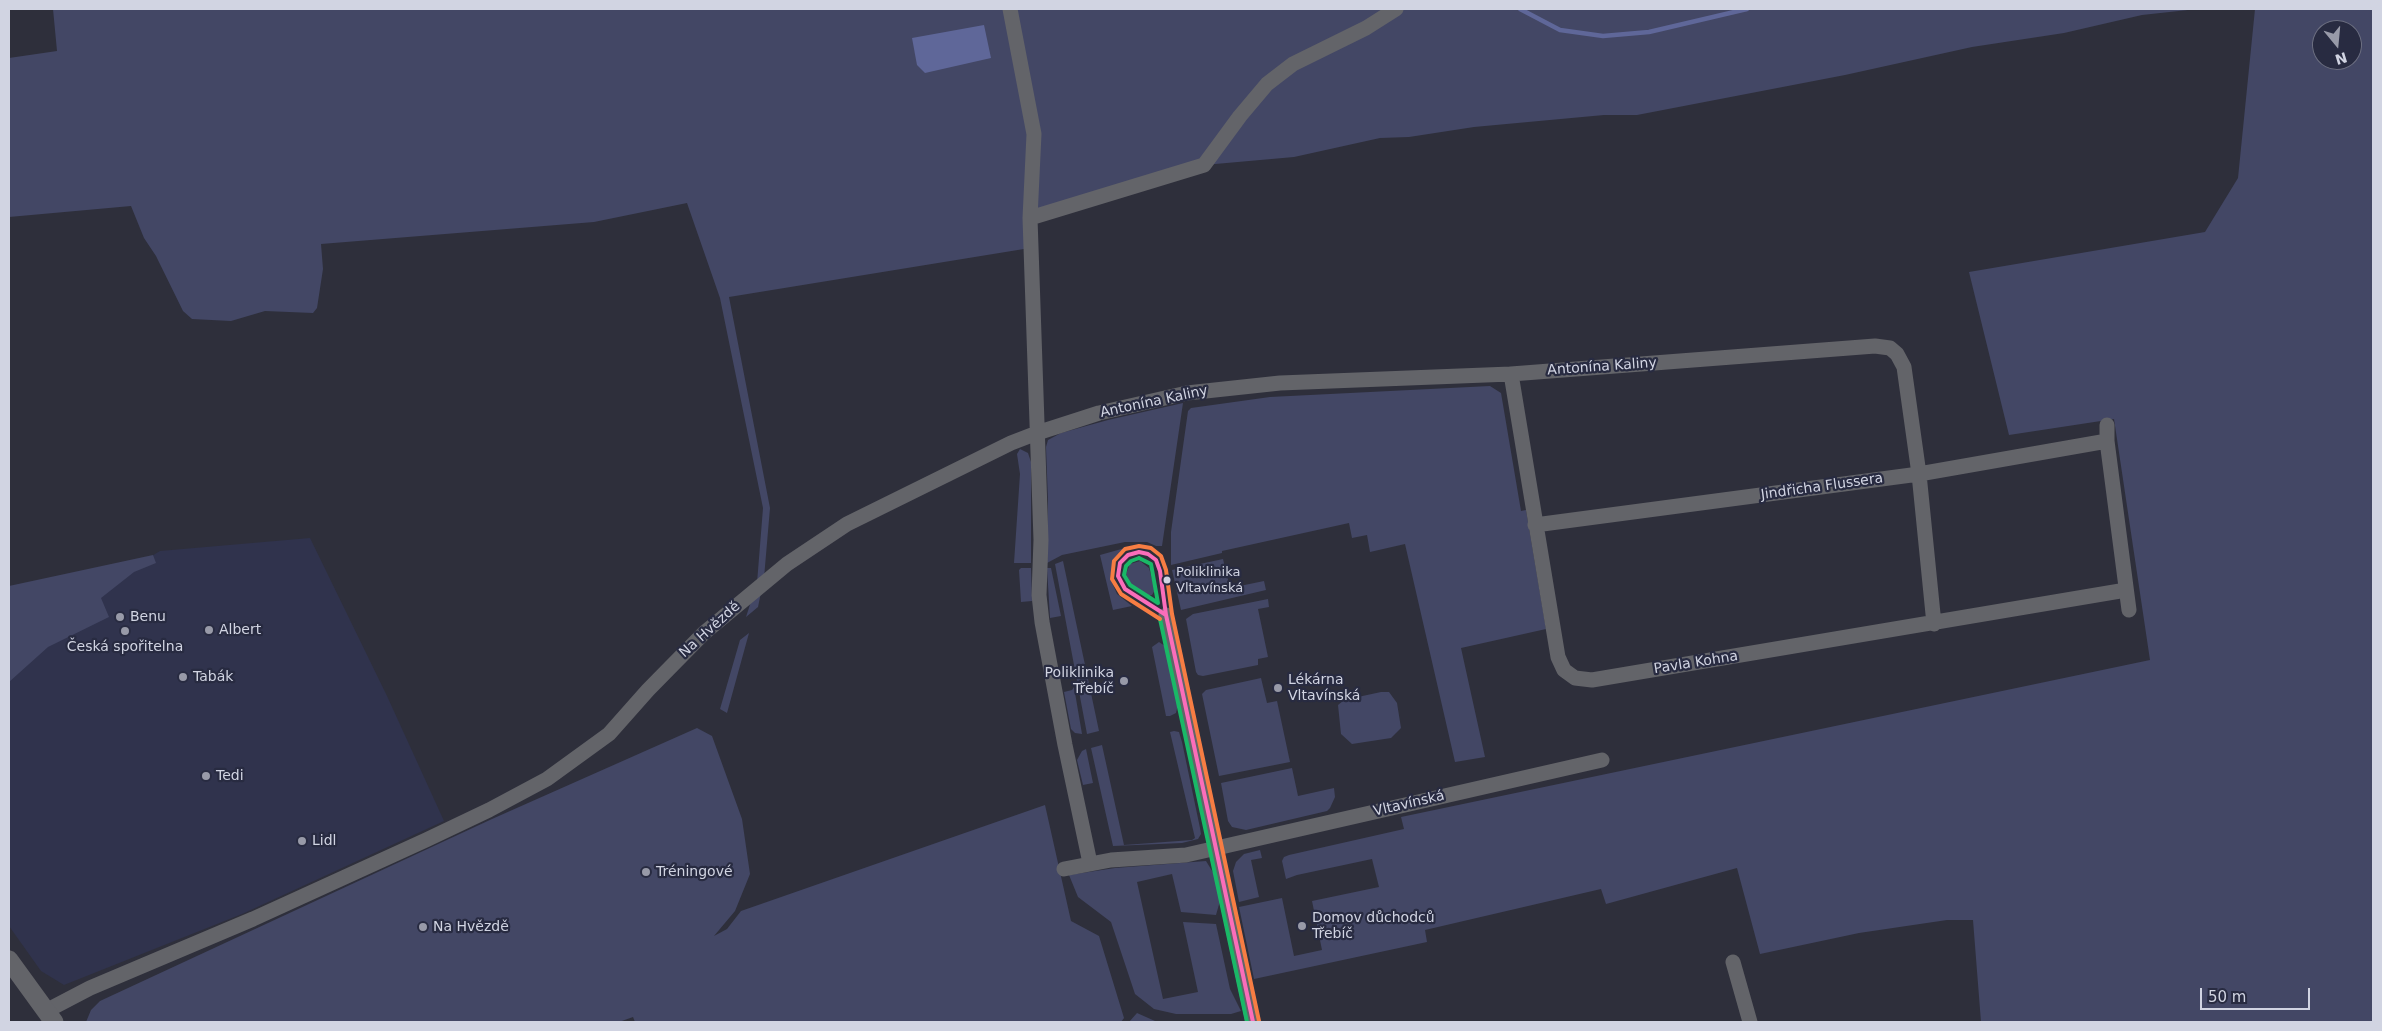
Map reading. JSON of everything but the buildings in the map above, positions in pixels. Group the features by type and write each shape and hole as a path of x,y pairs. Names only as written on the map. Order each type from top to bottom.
{"street":[{"path":"1010,9 1034,134 1030,218 1041,540 1039,595 1042,622 1090,863"},
{"path":"1030,218 1204,165 1240,116 1267,84 1294,64 1366,28 1396,9"},
{"name":"Antonína Kaliny","path":"1037,433 1099,413 1187,393 1280,383 1511,374 1876,346 1890,348 1897,354 1904,367 1919,474 1934,624"},
{"name":"Pavla Kohna","path":"1511,374 1558,657 1564,670 1575,678 1592,680 1934,624 2126,590"},
{"path":"2107,425 2107,441 2129,610"},
{"name":"Na Hvězdě","path":"49,1017 90,988 253,919 426,840 489,810 547,779 609,734 648,690 704,633 787,564 847,524 1037,433"},
{"name":"Jindřicha Flussera","path":"1535,525 1919,474 2107,441"},
{"path":"1166,615 1253,1022"},
{"name":"Vltavínská","path":"1064,869 1090,863 1186,855 1602,760"},
{"path":"9,960 49,1017"},
{"path":"1733,962 1750,1022"}],"shaded area":[{"path":"53,9 2197,9 2142,15 2064,33 1972,47 1845,75 1637,115 1604,115 1474,127 1409,137 1380,138 1294,157 1204,165 1030,218 1030,248 729,297 770,508 764,578 758,607 746,617 757,583 763,508 720,298 687,203 594,222 321,244 323,269 317,308 313,313 265,311 231,321 192,319 183,311 156,256 144,238 131,206 9,217 9,58 57,51"},
{"path":"2255,9 2373,9 2373,1022 1981,1022 1973,920 1947,920 1859,933 1760,954 1737,868 1606,904 1601,889 1425,930 1427,942 1254,979 1239,907 1282,898 1294,956 1322,950 1312,901 1379,887 1372,859 1286,879 1282,861 1284,857 1289,855 1404,829 1401,817 2150,660 2114,419 2009,435 1969,272 2205,232 2238,178"},
{"path":"984,25 991,58 925,73 917,65 912,38"},
{"path":"1490,386 1501,393 1521,511 1526,510 1546,629 1461,648 1485,757 1455,762 1405,544 1370,552 1367,535 1352,538 1349,523 1222,551 1222,553 1171,565 1171,532 1188,411 1191,408 1270,397"},
{"path":"1183,403 1162,546 1156,546 1147,542 1125,542 1062,555 1047,563 1048,500 1046,447 1048,440 1061,433 1108,420"},
{"path":"1020,449 1028,453 1031,462 1031,563 1014,563 1020,474 1017,454"},
{"path":"310,538 387,696 444,821 242,914 64,985 41,971 9,926 9,657 51,617 160,551"},
{"path":"1125,548 1114,559 1110,578 1117,594 1132,606 1113,610 1100,555"},
{"path":"153,555 156,563 134,572 101,598 109,617 48,647 9,682 9,586"},
{"path":"1223,559 1230,588 1264,581 1266,590 1181,610 1172,570"},
{"path":"1063,561 1099,731 1087,734 1055,564"},
{"path":"1140,561 1149,568 1155,590 1152,595 1147,596 1131,584 1126,574 1130,564"},
{"path":"1021,568 1031,568 1032,601 1021,602 1019,570"},
{"path":"1047,568 1051,568 1061,616 1050,618"},
{"path":"1268,599 1269,607 1258,609 1268,657 1258,659 1258,665 1203,676 1198,675 1186,619 1193,614"},
{"path":"749,633 727,713 720,709 740,640"},
{"path":"1159,642 1165,646 1178,704 1176,713 1170,716 1166,716 1152,647"},
{"path":"1261,678 1267,703 1277,701 1290,762 1219,776 1202,694 1206,690"},
{"path":"1074,687 1082,734 1075,733 1071,729 1064,692 1072,690"},
{"path":"1389,692 1397,703 1401,728 1391,738 1352,744 1341,734 1338,705 1344,700"},
{"path":"697,728 712,736 742,819 750,874 735,911 714,936 727,929 741,911 1045,805 1071,921 1099,936 1124,1018 1121,1022 635,1022 633,1017 619,1022 86,1022 91,1010 100,1001 492,819"},
{"path":"1170,732 1179,732 1182,742 1201,834 1198,839 1182,843 1113,846 1091,748 1102,745 1124,845 1192,840 1195,838"},
{"path":"1086,749 1093,783 1083,785 1077,760 1082,751"},
{"path":"1292,768 1298,796 1334,788 1335,797 1327,811 1246,830 1232,827 1228,821 1221,783"},
{"path":"1260,850 1262,858 1251,860 1259,897 1239,902 1233,871 1236,862 1244,854"},
{"path":"1206,861 1214,874 1220,901 1216,915 1181,912 1172,874 1137,882 1163,999 1198,992 1183,922 1216,924 1230,989 1241,1011 1231,1014 1176,1014 1154,1009 1135,994 1111,922 1078,897 1069,875 1115,868"},
{"path":"1137,1013 1155,1021 1160,1022 1129,1022"}],"waterway":[{"path":"1520,9 1560,30 1603,36 1649,32 1747,9"}],"transit line":[{"path":"1160,619 1121,594 1112,579 1114,561 1125,549 1139,546 1151,548 1161,556 1166,570 1172,614 1259,1021"},
{"path":"1139,552 1148,554 1156,560 1160,571 1166,615 1125,589 1118,576 1120,563 1128,555 1139,552"},
{"path":"1139,558 1151,564 1158,603 1130,585 1124,575 1126,566 1131,561 1139,558"},
{"path":"1166,615 1253,1022"},
{"path":"1160,619 1247,1022"}],"place":[{"name":"Poliklinika Vltavínská","path":"1167,580"},
{"name":"Benu","path":"120,617"},
{"name":"Albert","path":"209,630"},
{"name":"Česká spořitelna","path":"125,631"},
{"name":"Tabák","path":"183,677"},
{"name":"Poliklinika Třebíč","path":"1124,681"},
{"name":"Lékárna Vltavínská","path":"1278,688"},
{"name":"Tedi","path":"206,776"},
{"name":"Lidl","path":"302,841"},
{"name":"Tréningové","path":"646,872"},
{"name":"Domov důchodců Třebíč","path":"1302,926"},
{"name":"Na Hvězdě","path":"423,927"}]}
